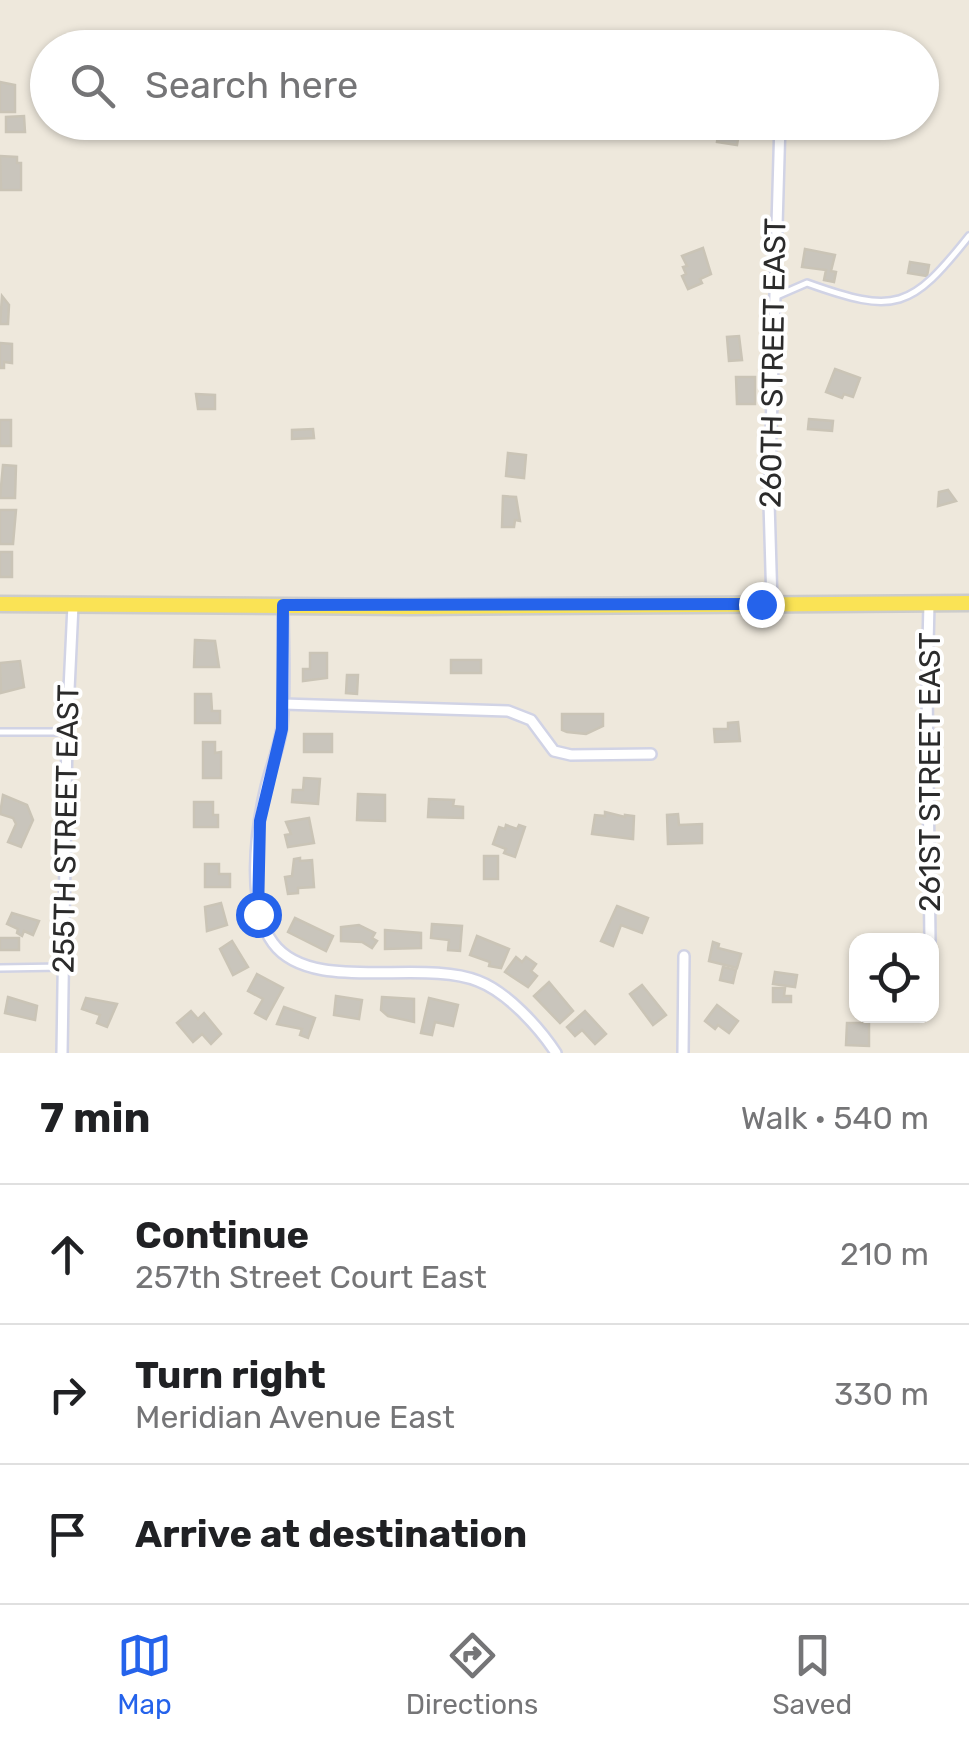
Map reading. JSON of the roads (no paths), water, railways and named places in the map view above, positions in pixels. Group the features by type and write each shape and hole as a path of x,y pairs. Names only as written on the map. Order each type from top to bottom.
{"main road":[{"path":"0,604 969,603"}],"street":[{"name":"260TH STREET EAST","path":"772,604 769,502 779,140"},
{"name":"261ST STREET EAST","path":"930,603 930,933"},
{"name":"255TH STREET EAST","path":"62,1053 66,732 73,605"},
{"path":"283,605 282,729 260,821 257,871 258,914 275,946 288,959 312,967 348,972 448,973 482,982 517,1010 556,1053"},
{"path":"283,704 508,711 531,720 554,752 651,754"},
{"path":"683,1053 684,956"}],"lane":[{"path":"774,297 806,283 874,302 908,298 924,289 969,236"},
{"path":"0,732 66,732"},
{"path":"0,968 64,966"}]}
